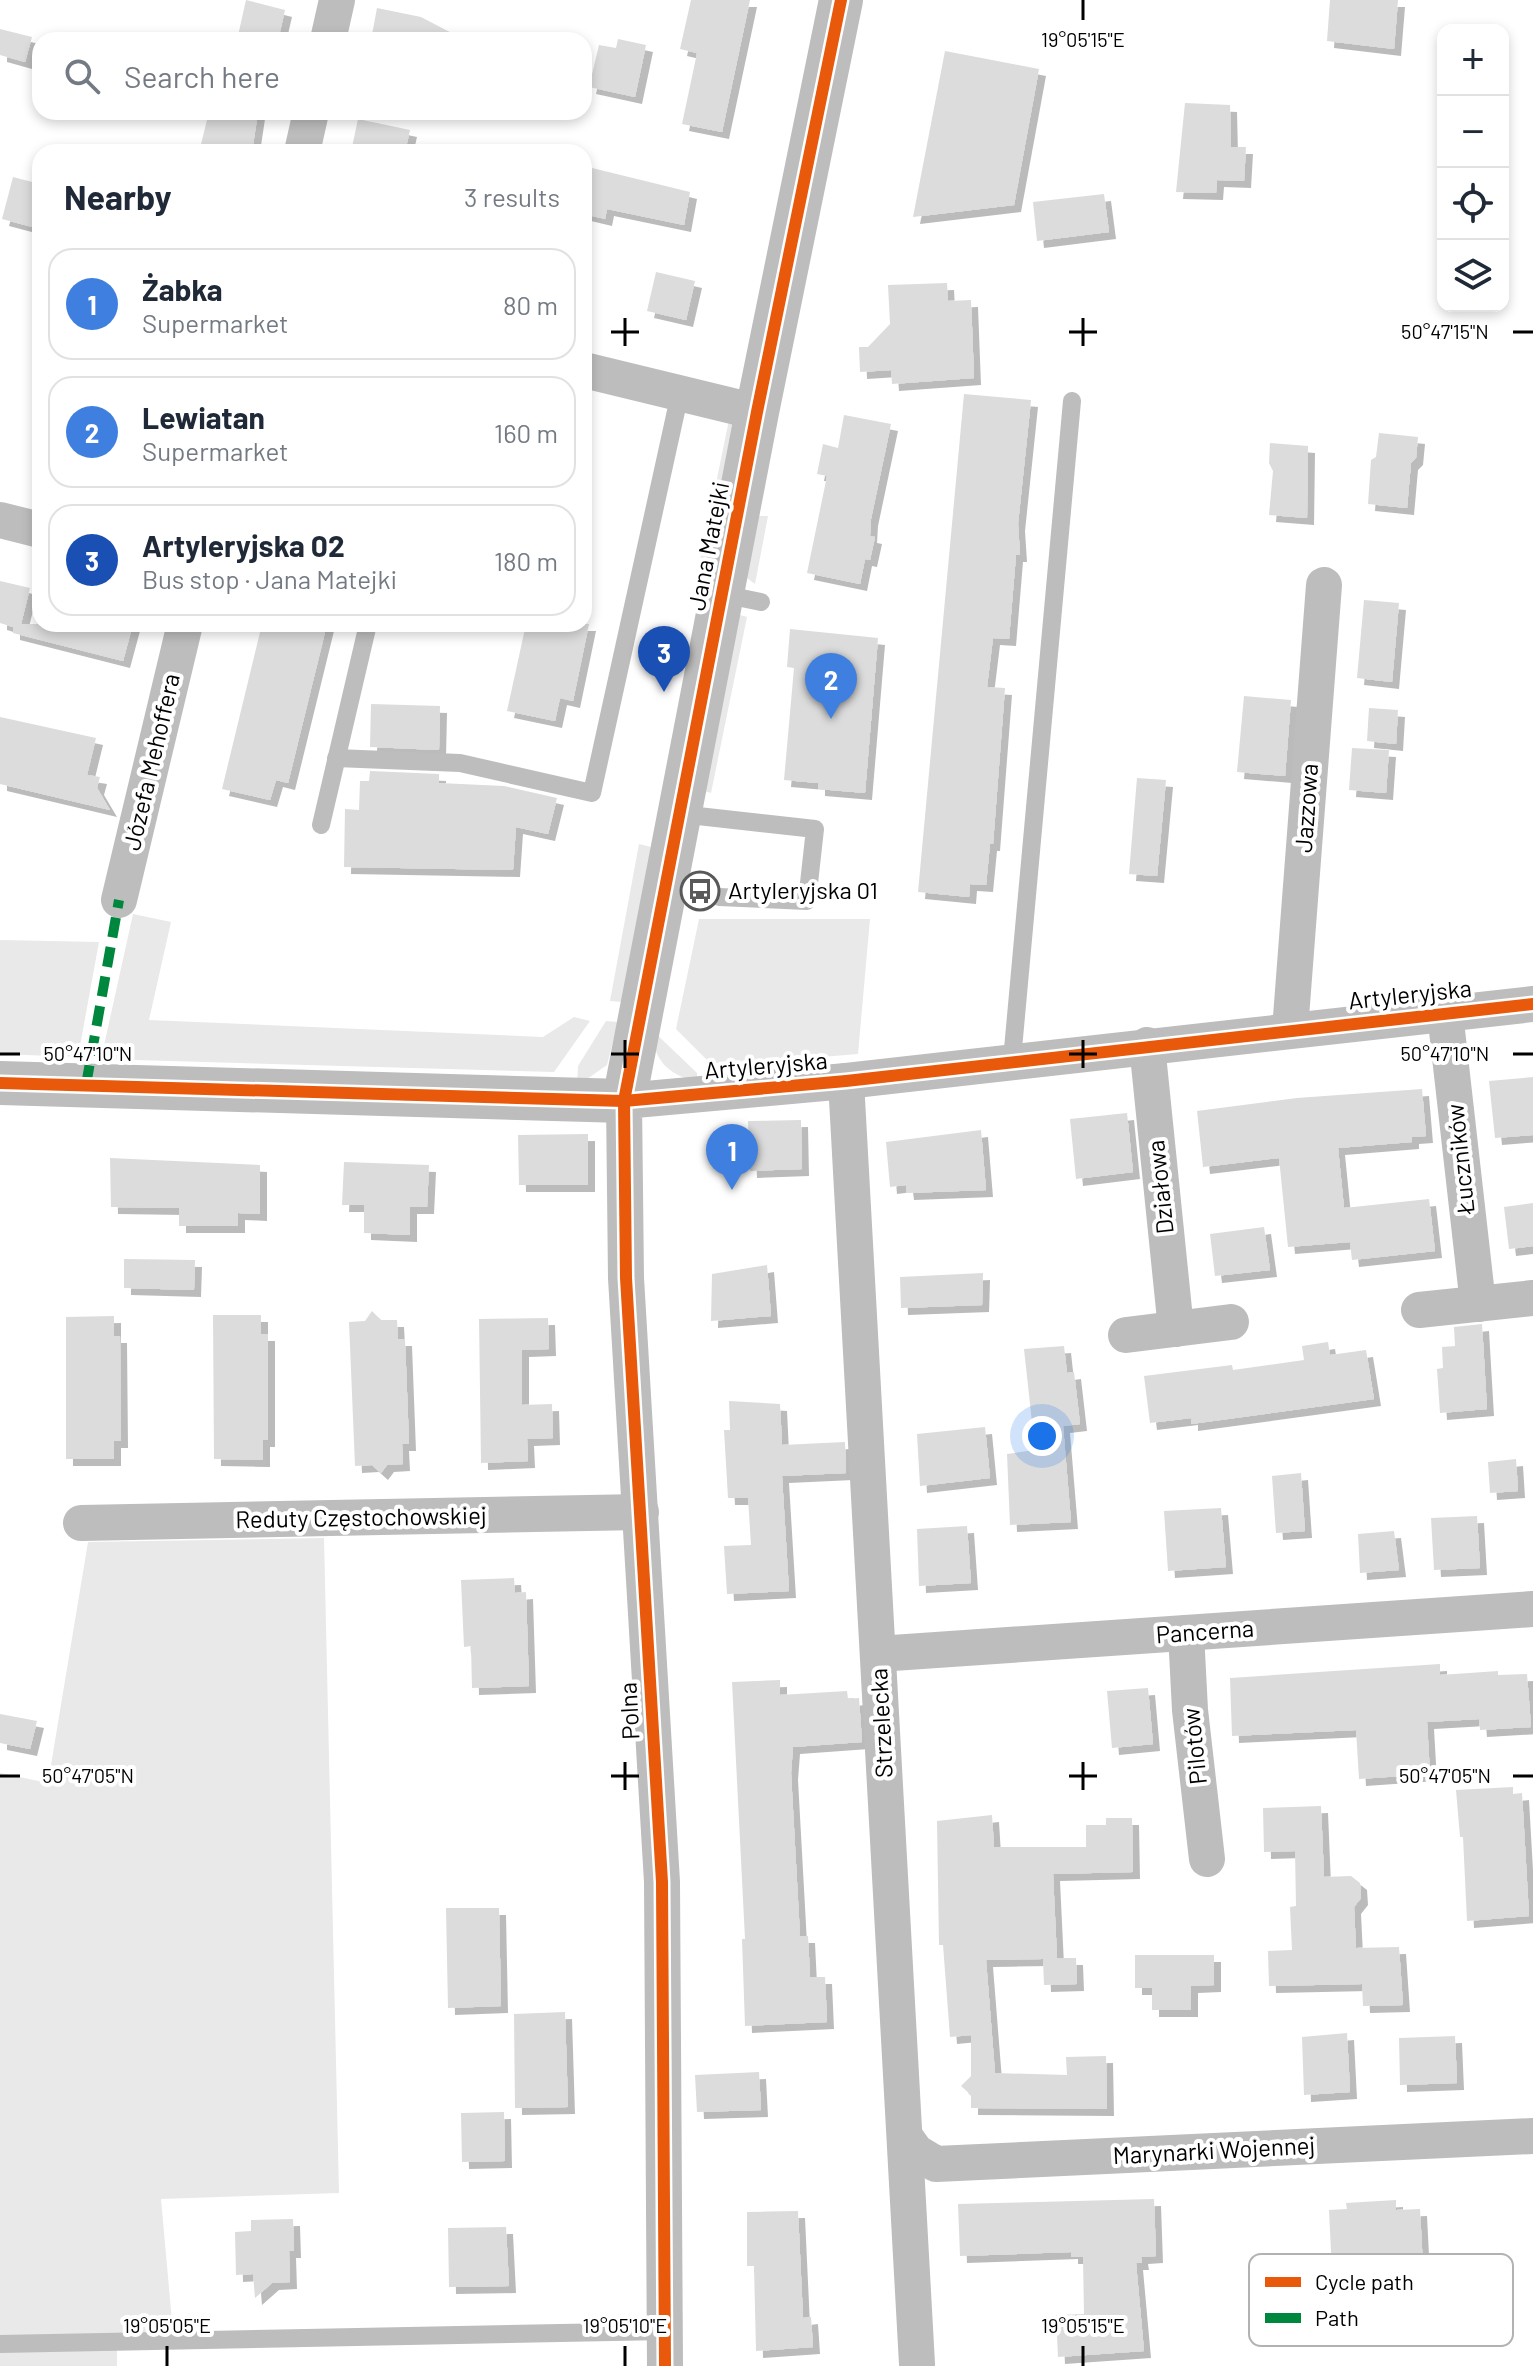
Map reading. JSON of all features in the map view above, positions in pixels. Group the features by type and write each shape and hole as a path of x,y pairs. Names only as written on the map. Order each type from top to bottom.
{"street":[{"path":"330,32 337,0"},
{"name":"Jana Matejki","path":"624,1101 680,814 741,598 757,412 841,0"},
{"path":"304,144 309,120"},
{"path":"592,372 757,412"},
{"path":"0,520 32,528"},
{"name":"Jazzowa","path":"1290,1030 1324,585"},
{"name":"Józefa Mehoffera","path":"119,900 183,632"},
{"name":"Artyleryjska","path":"0,1083 624,1101 846,1081 1533,1004"},
{"name":"Łuczników","path":"1445,1013 1478,1304"},
{"name":"Działowa","path":"1147,1045 1176,1329"},
{"name":"Strzelecka","path":"846,1081 917,2364"},
{"name":"Polna","path":"624,1101 626,1278 662,1882 665,2348"},
{"path":"1419,1310 1533,1298"},
{"path":"1126,1335 1231,1322"},
{"name":"Reduty Częstochowskiej","path":"81,1523 641,1512"},
{"name":"Pancerna","path":"878,1654 1533,1609"},
{"name":"Pilotów","path":"1186,1633 1190,1710 1207,1859"},
{"name":"Marynarki Wojennej","path":"906,2138 916,2152 936,2164 1533,2136"}],"lane":[{"path":"336,758 460,763 592,793 680,393"},
{"path":"1012,1060 1072,401"},
{"path":"321,825 366,632"},
{"path":"680,814 815,829 807,901 719,897"},
{"path":"0,2344 665,2348"}],"shaded area":[{"path":"729,420 735,424 710,562 699,566"},
{"path":"757,516 768,516 755,584 747,578"},
{"path":"737,614 747,617 711,793 701,790"},
{"path":"639,844 651,847 622,1002 610,1001"},
{"path":"133,914 171,922 149,1020 543,1037 574,1017 590,1021 554,1072 101,1059"},
{"path":"699,919 870,919 858,1054 713,1066 676,1029"},
{"path":"0,940 99,942 78,1057 0,1054"},
{"path":"606,1021 618,1022 607,1065 577,1086 578,1066"},
{"path":"651,1029 697,1073 697,1081 678,1075 664,1064 655,1049"},
{"path":"324,1538 339,2193 161,2199 172,2321 117,2345 117,2366 0,2366 0,1773 48,1783 88,1542"}],"building":[{"path":"246,0 285,10 280,32 239,32"},
{"path":"691,0 750,0 722,132 682,124 697,53 680,49"},
{"path":"1330,0 1398,0 1394,49 1327,41"},
{"path":"377,8 421,17 450,32 372,32"},
{"path":"0,29 32,37 25,62 0,55"},
{"path":"618,39 646,45 635,97 592,88 599,45 616,48"},
{"path":"945,51 1039,69 1014,205 913,217"},
{"path":"1185,103 1230,105 1231,147 1246,147 1244,181 1217,180 1216,193 1176,192"},
{"path":"207,120 257,120 253,144 201,144"},
{"path":"358,120 410,130 407,144 353,144"},
{"path":"592,168 690,192 684,225 607,209 605,219 592,216"},
{"path":"13,177 32,182 32,227 2,219"},
{"path":"1104,194 1109,232 1037,241 1033,202"},
{"path":"656,272 695,281 686,320 647,311"},
{"path":"947,283 948,301 971,300 974,378 892,384 891,370 860,372 859,347 868,347 890,324 888,285"},
{"path":"964,394 1031,400 1018,524 1020,555 1016,555 1009,639 993,638 987,687 1005,688 993,844 990,844 986,885 970,884 969,897 918,892"},
{"path":"844,415 891,424 871,519 870,536 875,537 870,560 865,559 860,584 807,573 827,476 817,474 823,444 838,448"},
{"path":"1379,433 1418,437 1416,458 1411,463 1407,508 1368,504 1371,460 1376,457"},
{"path":"1270,443 1308,446 1307,518 1269,515 1273,471 1269,463"},
{"path":"0,581 30,588 21,624 32,624 32,632 131,632 123,661 13,633 13,627 0,623"},
{"path":"1364,600 1399,603 1392,682 1357,678"},
{"path":"790,629 878,638 865,793 818,789 818,783 784,780 794,668 787,667"},
{"path":"260,632 325,632 288,783 276,780 270,800 222,789"},
{"path":"524,632 587,632 573,701 560,698 555,721 507,711"},
{"path":"1244,696 1291,700 1285,776 1237,772"},
{"path":"371,704 440,706 439,750 370,747"},
{"path":"1369,708 1398,710 1396,744 1367,741"},
{"path":"0,717 96,738 87,775 100,777 97,788 110,810 0,784"},
{"path":"1352,748 1389,750 1386,793 1349,790"},
{"path":"370,771 439,774 439,783 504,786 557,798 548,834 516,827 513,870 344,867 345,809 359,810 360,781 369,781"},
{"path":"1137,778 1166,780 1157,876 1129,874"},
{"path":"1533,1077 1533,1135 1495,1138 1489,1081"},
{"path":"1422,1089 1426,1136 1412,1137 1412,1142 1338,1148 1344,1208 1429,1199 1435,1251 1352,1260 1350,1242 1288,1247 1279,1158 1203,1167 1197,1111 1297,1098"},
{"path":"1127,1113 1133,1172 1076,1179 1070,1119"},
{"path":"801,1120 802,1169 750,1171 748,1121"},
{"path":"981,1130 986,1190 907,1193 906,1185 890,1187 886,1142"},
{"path":"588,1134 588,1185 519,1185 518,1135"},
{"path":"110,1158 260,1165 260,1214 238,1213 238,1226 179,1226 179,1208 111,1207"},
{"path":"344,1162 429,1165 427,1207 410,1207 410,1235 364,1233 364,1205 342,1205"},
{"path":"1533,1203 1533,1246 1509,1249 1504,1207"},
{"path":"1264,1227 1270,1270 1215,1276 1210,1234"},
{"path":"124,1259 195,1260 194,1290 124,1288"},
{"path":"767,1265 771,1316 711,1321 712,1274"},
{"path":"983,1273 982,1305 901,1308 900,1277"},
{"path":"372,1311 381,1320 397,1320 398,1339 405,1339 409,1444 402,1444 403,1464 387,1465 381,1473 372,1465 355,1466 349,1322 365,1321"},
{"path":"213,1315 261,1315 261,1334 268,1334 268,1440 263,1440 263,1460 214,1459"},
{"path":"114,1316 114,1336 120,1336 121,1441 114,1441 114,1459 66,1459 66,1317"},
{"path":"548,1318 549,1349 522,1350 522,1405 552,1404 553,1438 527,1439 528,1461 481,1463 479,1319"},
{"path":"1482,1324 1487,1409 1440,1413 1437,1369 1443,1368 1442,1347 1455,1346 1454,1327"},
{"path":"1328,1342 1330,1355 1366,1350 1374,1399 1191,1424 1191,1418 1150,1423 1144,1376 1232,1365 1233,1370 1304,1360 1302,1346"},
{"path":"1064,1346 1067,1373 1074,1372 1080,1424 1063,1426 1071,1522 1010,1525 1007,1454 1035,1450 1024,1349"},
{"path":"729,1401 780,1404 782,1445 845,1442 846,1473 782,1476 789,1591 727,1594 724,1546 751,1545 748,1498 728,1498 724,1430 730,1430"},
{"path":"985,1427 990,1478 920,1486 917,1434"},
{"path":"1516,1459 1518,1491 1490,1493 1488,1462"},
{"path":"1301,1473 1305,1531 1276,1533 1272,1476"},
{"path":"1221,1508 1226,1567 1168,1571 1164,1511"},
{"path":"1477,1516 1480,1568 1434,1570 1431,1518"},
{"path":"967,1526 971,1583 919,1586 917,1529"},
{"path":"1394,1531 1399,1570 1360,1573 1358,1534"},
{"path":"514,1578 515,1593 526,1592 529,1686 472,1688 471,1646 464,1647 461,1580"},
{"path":"1440,1664 1440,1675 1498,1671 1498,1675 1527,1674 1531,1727 1480,1730 1479,1719 1427,1722 1430,1774 1359,1779 1356,1730 1232,1736 1230,1678"},
{"path":"780,1680 780,1695 847,1691 848,1699 859,1698 862,1742 793,1747 791,1773 800,1936 808,1936 810,1977 825,1977 827,2022 745,2026 742,1939 745,1939 732,1682"},
{"path":"1148,1688 1153,1744 1112,1748 1107,1691"},
{"path":"0,1714 37,1721 30,1749 0,1743"},
{"path":"1513,1787 1513,1794 1522,1793 1529,1916 1467,1921 1463,1837 1460,1837 1456,1790"},
{"path":"1321,1806 1324,1877 1351,1876 1360,1883 1361,1898 1354,1907 1356,1948 1399,1947 1403,2005 1363,2006 1362,1984 1269,1986 1268,1951 1292,1950 1290,1907 1296,1906 1295,1851 1264,1852 1263,1808"},
{"path":"992,1815 994,1847 1086,1847 1086,1825 1106,1825 1106,1818 1132,1818 1133,1872 1053,1874 1057,1958 1076,1958 1077,1984 1044,1985 1043,1959 986,1960 995,2073 1067,2075 1066,2057 1106,2056 1107,2109 971,2108 971,2095 961,2086 971,2076 971,2035 950,2037 943,1945 939,1945 937,1821"},
{"path":"446,1908 499,1908 501,2006 448,2008"},
{"path":"1135,1955 1214,1955 1214,1985 1191,1986 1191,2010 1152,2010 1152,1988 1135,1988"},
{"path":"565,2012 568,2107 515,2108 514,2014"},
{"path":"1347,2033 1350,2092 1304,2095 1302,2037"},
{"path":"1455,2036 1457,2083 1400,2085 1399,2038"},
{"path":"759,2072 761,2110 697,2112 695,2075"},
{"path":"504,2112 505,2161 462,2162 461,2113"},
{"path":"1154,2199 1156,2256 1141,2257 1142,2263 1136,2263 1144,2351 1058,2357 1056,2315 1084,2314 1083,2257 1071,2257 1071,2252 960,2256 958,2204"},
{"path":"1396,2200 1396,2210 1420,2209 1422,2254 1331,2254 1329,2210 1347,2209 1346,2203"},
{"path":"798,2211 803,2318 811,2317 813,2347 756,2351 754,2266 747,2266 747,2212"},
{"path":"293,2219 294,2251 289,2251 290,2282 272,2283 255,2298 253,2274 236,2275 235,2232 251,2231 251,2220"},
{"path":"506,2227 509,2286 449,2287 448,2228"}],"marked path":[{"path":"86,1085 119,900"}],"cycle path":[{"path":"665,2366 662,1882 626,1278 624,1101 757,412 841,0"},
{"path":"0,1083 624,1101 846,1081 1533,1004"}],"place":[{"name":"Artyleryjska 02","path":"664,692"},
{"name":"Lewiatan","path":"831,719"},
{"name":"Artyleryjska 01","path":"700,891"},
{"name":"Żabka","path":"732,1190"}]}
